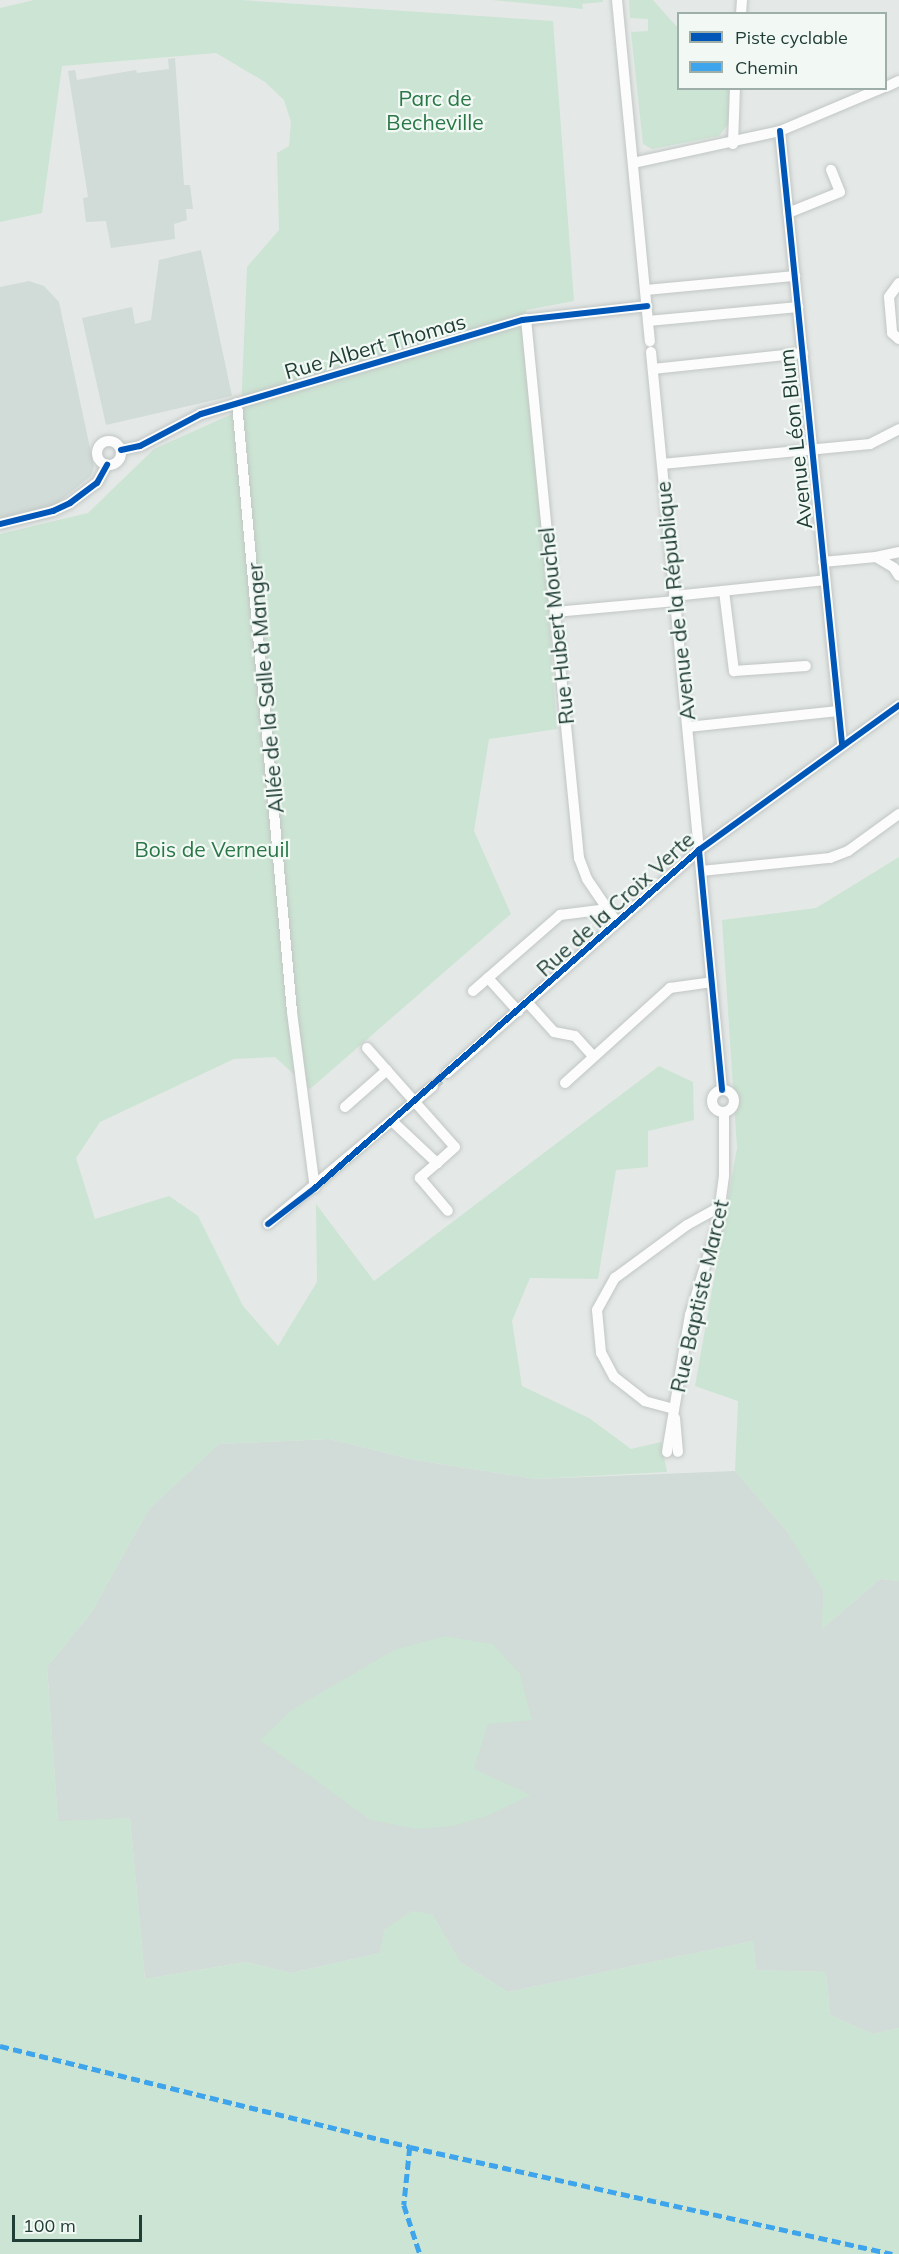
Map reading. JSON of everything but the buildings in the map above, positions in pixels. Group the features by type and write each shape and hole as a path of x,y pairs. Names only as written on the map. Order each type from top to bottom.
{"street":[{"name":"Avenue de la République","path":"617,0 699,850"},
{"path":"733,144 735,90"},
{"path":"633,163 733,144 780,131 879,90"},
{"name":"Avenue Léon Blum","path":"780,131 842,744"},
{"path":"788,213 840,192 831,170"},
{"path":"646,290 795,276"},
{"path":"899,283 889,297 891,333 899,339"},
{"name":"Rue Albert Thomas","path":"121,450 140,446 201,414 526,319 647,306"},
{"path":"648,321 798,307"},
{"name":"Rue Hubert Mouchel","path":"526,319 579,858 587,879 617,923"},
{"path":"653,369 803,353"},
{"name":"Allée de la Salle à Manger","path":"237,403 292,1012 315,1188"},
{"path":"662,464 870,444 899,429"},
{"path":"0,524 53,511 70,503 97,483 107,465 118,461 121,450 111,441 101,444 99,458 107,465"},
{"path":"823,562 876,557 899,552"},
{"path":"876,557 894,568 899,576"},
{"path":"555,612 825,580"},
{"path":"724,591 734,671 806,666"},
{"name":"Rue de la Croix Verte","path":"447,1073 699,850 842,744 899,705"},
{"path":"688,727 838,711"},
{"path":"701,871 830,858 848,851 899,814"},
{"name":"Rue Baptiste Marcet","path":"672,1452 674,1409 690,1315 720,1207 724,1112 716,1109 712,1102 715,1094 722,1090 699,850"},
{"path":"473,991 560,915 608,909"},
{"path":"488,978 518,1011"},
{"path":"565,1083 670,988 711,982"},
{"path":"528,1003 554,1032 575,1036 593,1056"},
{"path":"368,1048 455,1147 420,1178 448,1211"},
{"path":"345,1107 387,1070"},
{"path":"268,1224 315,1188 433,1086"},
{"path":"392,1121 437,1163"},
{"path":"674,1409 645,1401 614,1377 600,1353 597,1310 615,1278 696,1219 720,1207"}],"shaded area":[{"path":"175,58 184,185 190,185 193,209 186,209 187,220 174,224 175,239 111,248 106,221 86,222 83,198 88,197 68,71 75,70 77,80 136,70 137,73 169,69 168,59"},
{"path":"201,250 232,396 106,425 82,318 132,307 135,324 151,320 159,260"},
{"path":"29,281 44,286 59,302 94,467 91,476 54,506 0,519 0,287"},
{"path":"329,1439 415,1460 536,1479 735,1471 786,1530 824,1591 822,1629 880,1579 899,1581 899,2028 873,2034 830,2015 826,1972 756,1970 753,1941 508,1992 460,1962 432,1914 385,1929 380,1953 291,1973 246,1962 145,1979 130,1818 58,1822 47,1667 91,1613 149,1509 219,1444"}],"green space":[{"name":"Bois de Verneuil","path":"34,0 241,0 553,21 574,301 526,310 557,729 489,739 474,831 511,914 310,1089 275,1057 234,1059 100,1122 76,1158 95,1219 169,1196 198,1216 243,1306 278,1346 317,1282 316,1204 374,1281 659,1066 693,1082 694,1120 648,1131 648,1167 616,1170 598,1279 530,1278 512,1321 522,1386 589,1418 631,1449 661,1442 667,1472 536,1479 415,1460 329,1439 219,1444 149,1509 91,1613 47,1667 58,1821 130,1818 145,1979 246,1962 291,1973 380,1953 385,1929 412,1911 432,1914 460,1962 508,1992 753,1941 756,1970 826,1972 830,2015 873,2034 899,2028 899,2254 0,2254 0,534 88,513 154,449 241,410 247,267 279,230 277,153 289,146 291,122 284,100 265,82 216,53 62,66 42,213 0,222 0,8"},
{"path":"492,0 603,0 603,2 582,4 583,9"},
{"path":"629,0 653,0 677,27 677,90 730,90 728,124 719,136 652,149 643,144 631,32 648,31 648,19 630,18"},
{"path":"899,857 899,1581 880,1579 822,1629 823,1591 786,1530 735,1471 738,1401 695,1386 737,1148 722,920 816,908"},
{"path":"445,1636 493,1644 520,1674 532,1720 488,1724 474,1769 531,1795 487,1816 453,1826 418,1829 370,1820 260,1740 293,1709 394,1650"}],"tunnel":[{"path":"433,1086 447,1073"}],"marked path":[{"path":"0,2046 410,2147 892,2254"},
{"path":"410,2147 404,2205 420,2254"}],"cycle path":[{"path":"780,131 842,744"},
{"path":"121,450 140,446 201,414 523,320 647,306"},
{"path":"0,524 53,511 70,503 97,483 107,465"},
{"path":"268,1224 315,1188 699,850 899,705"},
{"path":"699,850 722,1090"}],"park label":[{"name":"Parc de Becheville","path":"435,110"}]}
